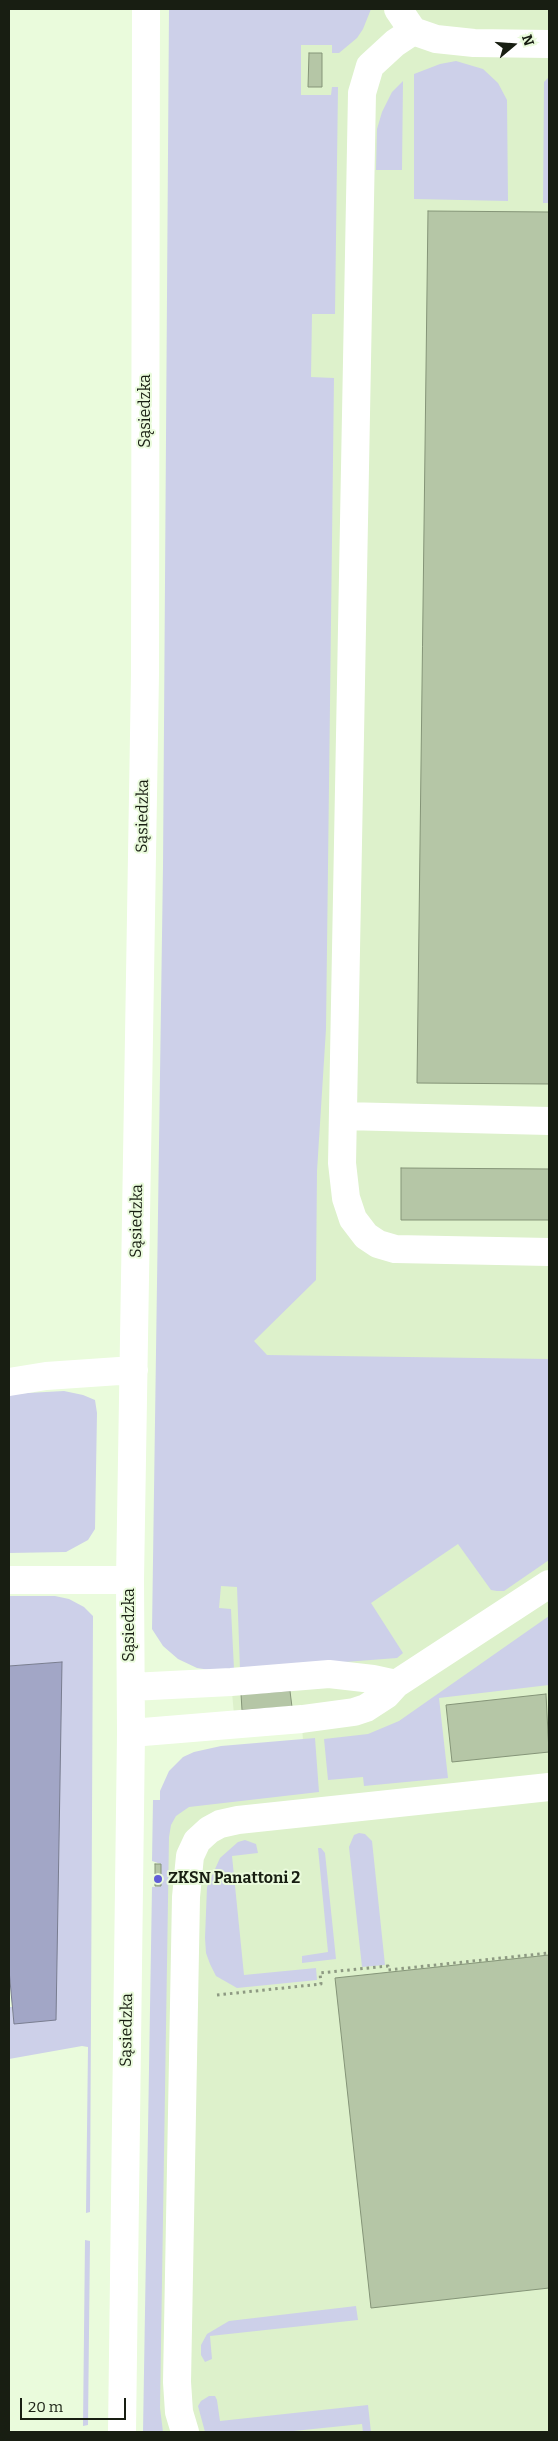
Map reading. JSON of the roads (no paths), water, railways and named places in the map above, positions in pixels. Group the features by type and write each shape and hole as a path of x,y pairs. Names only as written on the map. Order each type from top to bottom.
{"street":[{"name":"Sąsiedzka","path":"122,2432 131,1733 130,1580 146,674 146,9"},
{"path":"398,9 413,31 436,39 454,42 549,44"},
{"path":"413,31 395,43 370,66 362,93 342,1163 346,1198 353,1219 366,1236 378,1244 395,1249 549,1252"},
{"path":"343,1116 549,1121"},
{"path":"9,1382 46,1376 134,1370"},
{"path":"9,1580 130,1580"},
{"path":"131,1733 302,1719 354,1712 366,1708 386,1695 396,1684 549,1584"},
{"path":"130,1687 231,1682 329,1674 373,1678 396,1684"},
{"path":"184,2432 178,2412 177,2382 186,1897 190,1856 197,1841 220,1824 238,1820 549,1787"}],"place":[{"name":"ZKSN Panattoni 2","path":"158,1879"}]}
